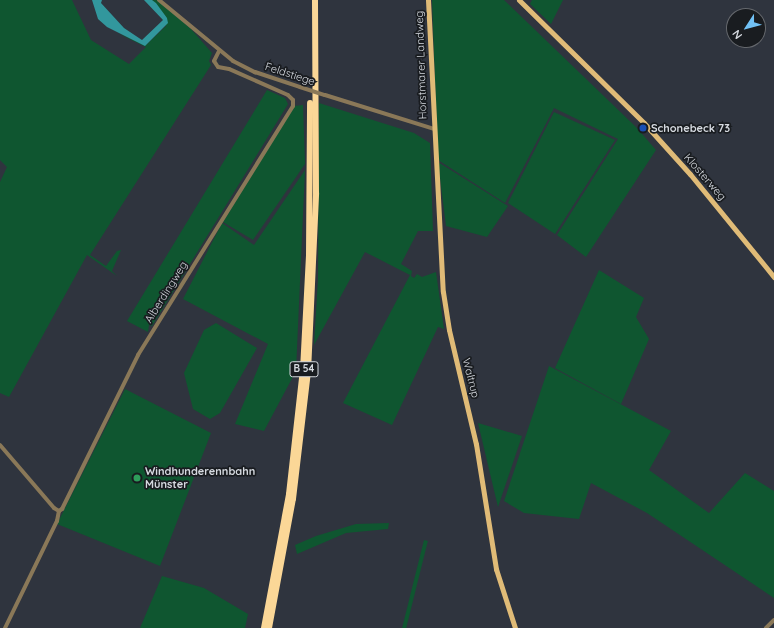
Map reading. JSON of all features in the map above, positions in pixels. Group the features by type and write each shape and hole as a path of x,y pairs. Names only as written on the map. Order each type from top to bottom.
{"highway":[{"name":"B 54","path":"264,628 288,502 304,370 309,255 311,0"},
{"name":"B 54","path":"269,628 293,499 308,372 316,193 314,0"}],"main road":[{"name":"Horstmarer Landweg","path":"428,0 434,129"},
{"name":"Klosterweg","path":"519,0 616,94 690,174 774,277"},
{"name":"Waltrup","path":"434,129 439,249 446,311 476,444 494,559 515,628"}],"street":[{"name":"Feldstiege","path":"160,0 219,51 249,69 324,95 434,129"},
{"name":"Alberdingweg","path":"59,511 65,505 138,355 294,104 288,95 229,69 218,67 214,61 219,51"},
{"path":"0,445 59,511 57,521 5,628"},
{"path":"766,628 774,620"}],"green space":[{"path":"0,0 72,0 91,40 129,64 146,47 117,33 146,45 166,26 152,0 158,0 191,29 212,53 209,61 211,65 90,255 106,266 117,251 121,250 112,271 117,276 87,255 9,397 0,393 0,182 7,167 0,160"},
{"path":"432,0 504,0 637,128 656,150 586,257 557,235 618,139 554,108 505,203 438,160"},
{"path":"532,0 563,0 551,24 530,4"},
{"path":"267,90 285,98 288,104 152,326 149,325 148,332 127,321"},
{"path":"319,103 414,133 430,143 433,231 418,231 401,264 412,271 411,276 414,278 417,274 422,277 436,272 444,329 438,327 392,425 343,403 410,275 365,252 314,345 318,279"},
{"path":"303,105 305,164 253,240 223,222 294,106"},
{"path":"554,112 615,140 555,234 508,203"},
{"path":"438,162 508,206 487,237 446,226"},
{"path":"305,170 296,371 264,431 235,424 268,344 183,299 222,223 254,245"},
{"path":"599,270 644,298 636,317 649,339 621,404 555,368"},
{"path":"216,323 257,348 220,413 210,419 193,409 184,373 204,330"},
{"path":"549,366 671,431 649,470 709,513 745,473 774,491 774,598 647,513 591,483 579,519 524,513 504,501"},
{"name":"Windhunderennbahn Münster","path":"125,389 211,433 160,566 57,524"},
{"path":"478,423 522,436 498,507"},
{"path":"389,523 388,529 346,533 297,554 295,545 316,536 356,524"},
{"path":"424,540 428,541 406,628 402,628"},
{"path":"162,576 204,588 248,614 245,628 140,628"}],"water":[{"path":"92,0 102,0 101,3 124,28 142,40 163,20 144,0 152,0 156,3 167,18 168,23 145,46 107,27 98,19"}],"place":[{"name":"Schonebeck 73","path":"643,128"},
{"name":"Windhunderennbahn Münster","path":"137,478"}]}
